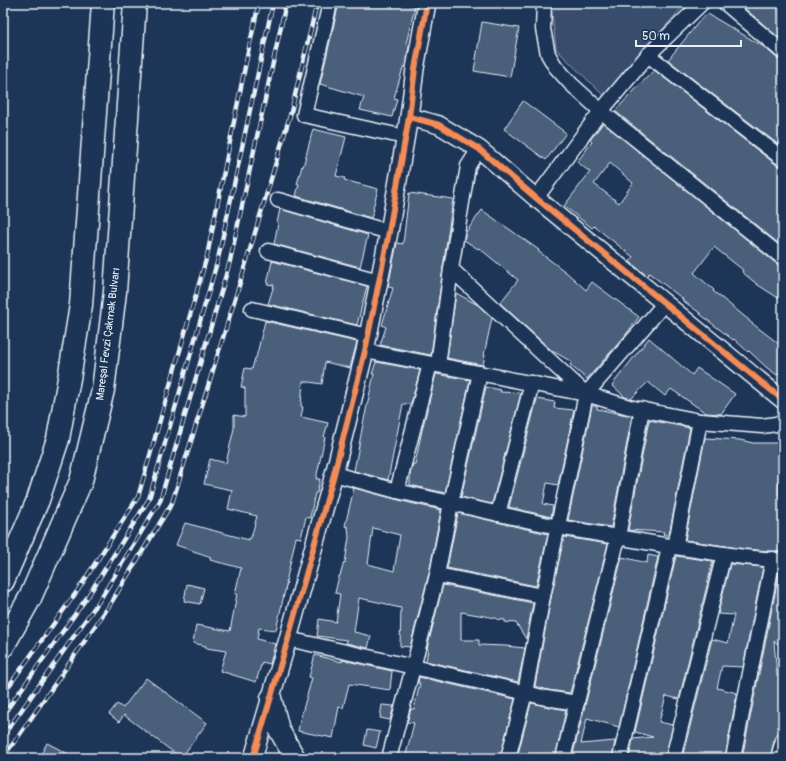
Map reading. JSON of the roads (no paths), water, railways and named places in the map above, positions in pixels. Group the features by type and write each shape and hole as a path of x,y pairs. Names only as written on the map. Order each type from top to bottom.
{"main road":[{"path":"3,581 38,500 58,439 70,373 81,305 103,3"},
{"name":"Mareşal Fevzi Çakmak Bulvarı","path":"3,646 30,598 81,481 103,390 115,292 135,3"},
{"path":"271,698 280,730 295,758"}],"street":[{"path":"330,3 304,115 405,137"},
{"path":"253,758 334,474 367,344 389,232 427,3"},
{"path":"544,3 543,29 548,54 555,66 571,84 783,258"},
{"path":"536,198 601,110 648,55 702,3"},
{"path":"725,3 783,52"},
{"path":"648,55 783,159"},
{"path":"409,118 439,125 479,149 664,304 783,400"},
{"path":"397,491 434,364 452,269 468,166 479,149"},
{"path":"278,200 389,232"},
{"path":"268,251 379,281"},
{"path":"452,269 586,394"},
{"path":"508,758 525,693 557,526 586,394 664,304"},
{"path":"252,308 434,364 586,394 628,407 700,421 762,426 783,424"},
{"path":"389,758 437,575 451,503 480,373"},
{"path":"498,514 532,383"},
{"path":"563,758 618,537 642,409"},
{"path":"620,758 664,570 672,547 700,421"},
{"path":"334,474 397,491 557,526 672,547 778,560 733,758"},
{"path":"673,758 724,554"},
{"path":"437,575 543,596"},
{"path":"288,639 546,698 577,703"},
{"path":"778,758 783,740"}],"railway":[{"path":"3,694 78,590 138,497 207,256 259,3"},
{"path":"3,715 88,596 149,499 218,259 273,3"},
{"path":"3,736 99,601 160,501 230,261 286,3"},
{"path":"3,757 109,606 172,503 291,112 317,3"}]}
